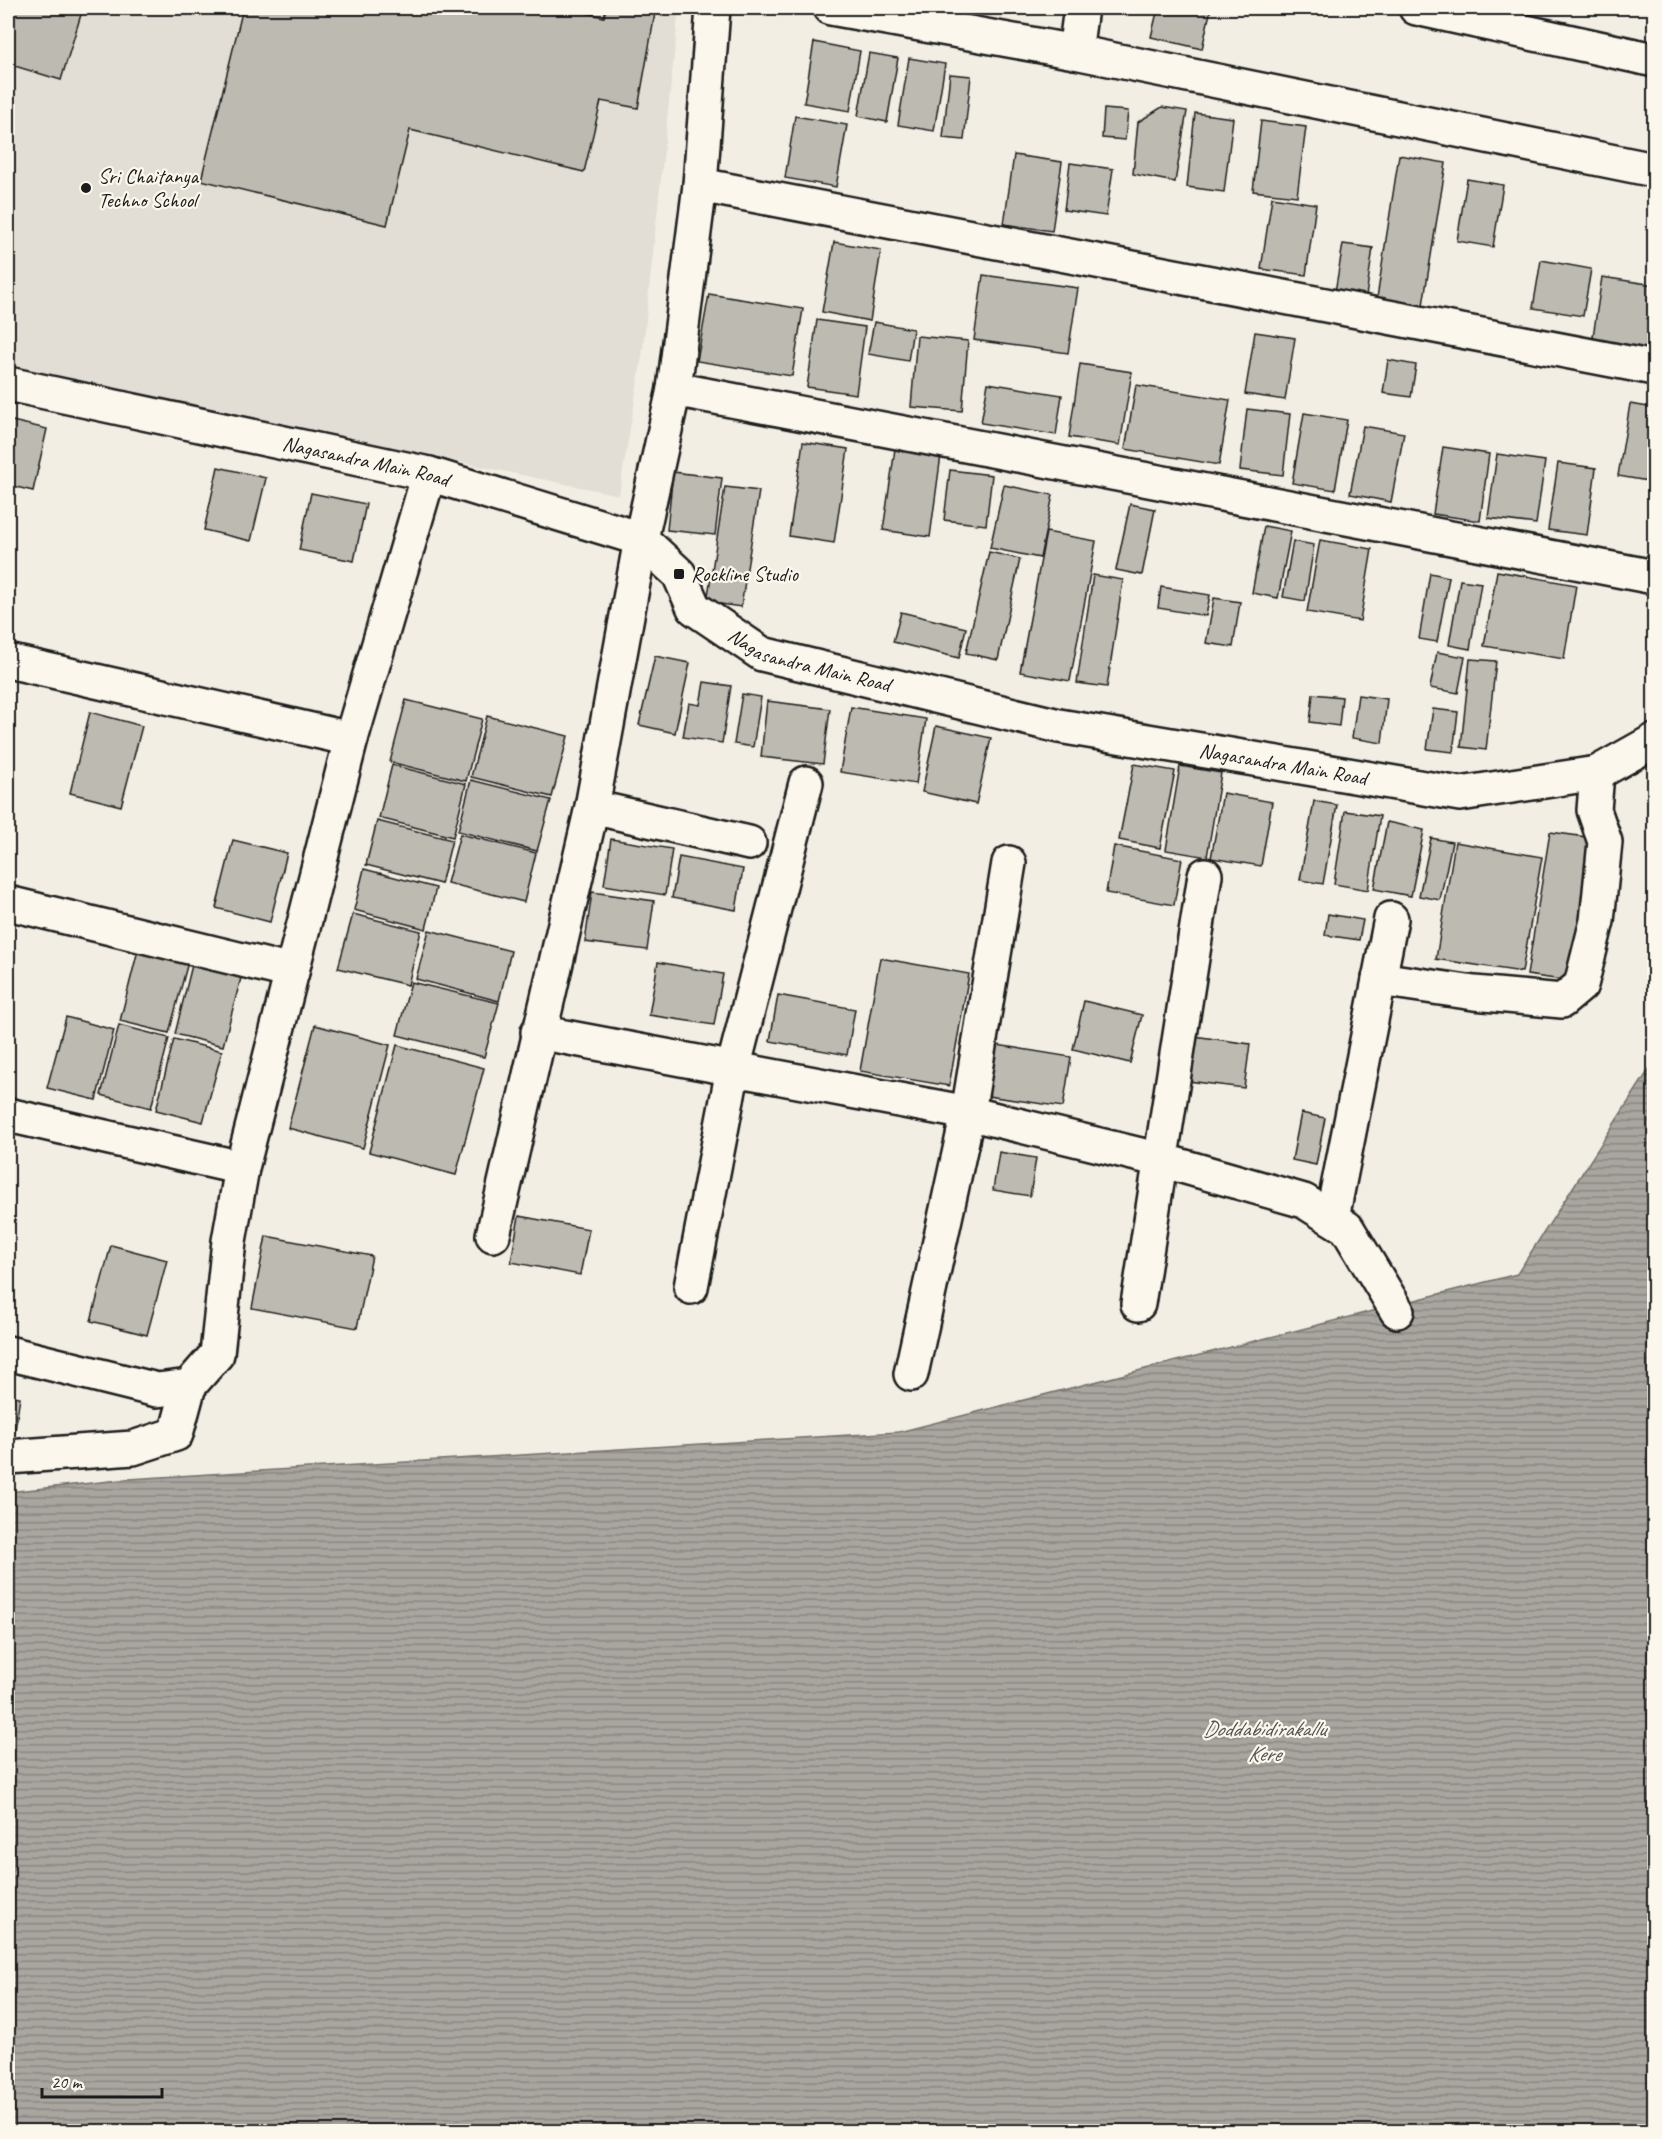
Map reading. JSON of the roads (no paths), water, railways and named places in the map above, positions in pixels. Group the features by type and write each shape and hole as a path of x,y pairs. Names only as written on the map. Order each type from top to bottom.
{"street":[{"path":"493,1234 592,807 641,539 674,389 700,185 713,8"},
{"path":"831,8 1074,52 1654,170"},
{"path":"1074,52 1081,8"},
{"path":"1416,8 1654,60"},
{"path":"700,185 1654,368"},
{"name":"Nagasandra Main Road","path":"8,384 429,474 641,539 679,574 694,608 762,654 1059,726 1460,794 1598,773 1654,741"},
{"path":"674,389 1654,578"},
{"path":"8,1457 133,1448 176,1434 189,1386 217,1354 229,1241 242,1168 351,739 429,474"},
{"path":"8,661 351,739"},
{"path":"1379,979 1474,993 1562,1001 1581,985 1597,921 1605,842 1594,810 1598,773"},
{"path":"691,1287 733,1069 806,783"},
{"path":"592,807 749,843"},
{"path":"911,1374 968,1113 1009,863"},
{"path":"1138,1304 1205,874"},
{"path":"8,903 292,972"},
{"path":"1332,1218 1391,920"},
{"path":"538,1032 968,1113 1161,1160 1304,1201 1347,1228 1397,1311"},
{"path":"8,1115 242,1168"},
{"path":"8,1353 157,1390 189,1386"}],"water":[{"name":"Doddabidirakallu Kere","path":"1654,1062 1654,2131 8,2131 8,1492 129,1479 899,1432 1517,1274"}],"place":[{"name":"Sri Chaitanya Techno School","path":"86,188"},
{"name":"Rockline Studio","path":"679,574"}]}
